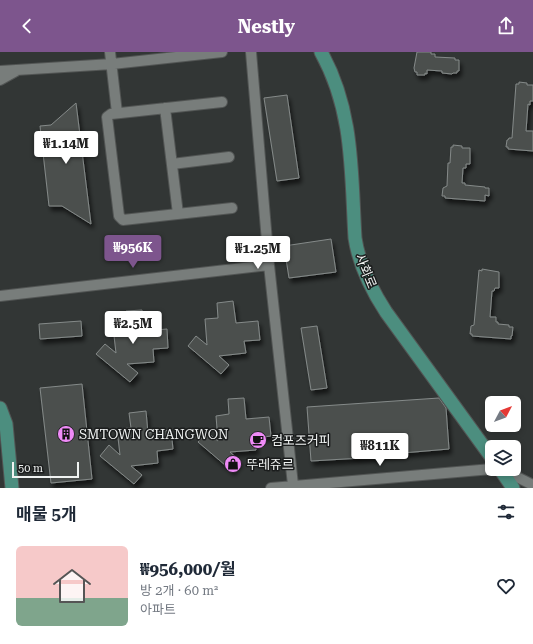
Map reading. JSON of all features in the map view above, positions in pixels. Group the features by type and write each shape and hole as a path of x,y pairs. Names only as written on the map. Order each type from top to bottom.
{"main road":[{"name":"사화로","path":"321,52 327,62 337,89 347,123 350,143 355,238 357,251 364,272 386,312 485,448"},
{"path":"0,408 6,424 12,488"},
{"path":"0,450 3,488"},
{"path":"505,476 513,488"}],"street":[{"path":"110,52 117,113"},
{"path":"0,71 112,64 222,52"},
{"path":"251,52 269,265 293,485"},
{"path":"0,63 18,70"},
{"path":"0,80 18,70"},
{"path":"222,102 117,113 111,114 107,117 119,216 123,220 232,208"},
{"path":"165,108 178,214"},
{"path":"172,164 229,157"},
{"path":"0,296 269,265"},
{"path":"271,488 485,470"},
{"path":"514,476 533,485"}],"building":[{"path":"417,52 431,52 431,54 435,54 435,57 455,58 455,60 459,60 459,71 452,74 442,73 442,71 427,70 427,74 425,73 425,75 417,75 414,68"},
{"path":"519,82 527,83 527,85 533,85 533,101 530,101 530,105 528,104 526,131 533,131 533,151 508,149 508,147 506,147 507,140 512,138 516,84 519,84"},
{"path":"287,95 299,178 277,181 264,98"},
{"path":"76,103 91,224 62,206 49,206 40,126 51,125"},
{"path":"453,145 462,146 462,148 470,148 470,164 466,164 466,168 463,168 462,183 465,183 465,185 489,188 489,196 485,195 485,201 445,198 445,196 442,196 443,188 447,186 448,163 450,163 451,147 453,147"},
{"path":"331,239 336,272 289,278 284,246"},
{"path":"482,269 499,272 499,288 495,288 494,291 492,291 490,317 496,317 496,322 498,322 498,324 513,327 511,339 472,336 472,334 470,334 471,326 474,325 479,270 482,271"},
{"path":"233,301 236,323 258,321 260,340 244,341 246,353 219,356 229,365 221,374 188,346 196,336 207,345 205,319 218,318 217,303"},
{"path":"142,310 144,331 167,329 168,348 153,349 154,362 127,364 138,373 130,382 96,354 105,344 116,353 113,327 127,326 126,311"},
{"path":"81,321 82,336 40,339 39,324"},
{"path":"317,326 327,388 311,390 301,328"},
{"name":"SMTOWN CHANGWON","path":"82,384 92,479 51,483 40,388"},
{"path":"244,398 246,419 269,417 271,436 255,438 256,450 230,452 240,461 232,471 198,442 207,432 218,441 216,416 229,414 228,399"},
{"path":"439,398 446,408 449,449 379,455 379,457 311,461 307,407"},
{"path":"146,411 148,433 171,430 173,449 157,451 158,463 131,466 142,475 134,484 100,456 109,445 120,455 117,429 131,428 129,413"}],"place":[{"name":"SMTOWN CHANGWON","path":"66,434"},
{"name":"컴포즈커피","path":"258,440"},
{"name":"뚜레쥬르","path":"233,464"}]}
